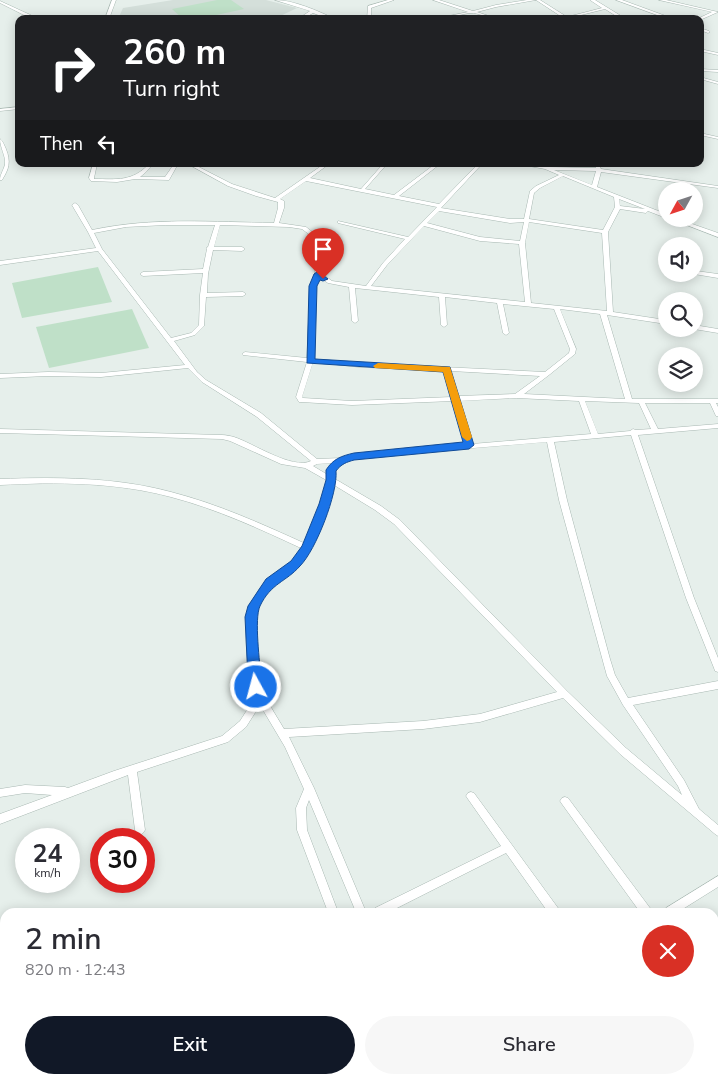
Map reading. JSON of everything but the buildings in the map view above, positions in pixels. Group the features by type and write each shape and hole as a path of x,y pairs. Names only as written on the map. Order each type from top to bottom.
{"street":[{"path":"108,15 114,0"},
{"path":"277,0 323,15"},
{"path":"369,15 369,7 392,0"},
{"path":"435,0 484,15"},
{"path":"454,15 536,0 561,15"},
{"path":"592,0 617,15"},
{"path":"618,0 661,15"},
{"path":"660,0 717,12"},
{"path":"0,2 28,15"},
{"path":"709,10 718,5"},
{"path":"578,15 605,8"},
{"path":"306,15 313,11"},
{"path":"704,17 717,12"},
{"path":"704,30 708,32"},
{"path":"704,51 718,54"},
{"path":"704,53 712,52"},
{"path":"704,70 718,71"},
{"path":"704,79 718,83"},
{"path":"0,110 15,108"},
{"path":"704,135 718,138"},
{"path":"0,140 8,160 8,166 0,179"},
{"path":"0,161 8,160"},
{"path":"93,167 91,178 93,180 136,178 166,180 174,167"},
{"path":"136,178 147,167"},
{"path":"196,167 230,185 282,202 276,225"},
{"path":"277,199 323,167"},
{"path":"362,190 381,167"},
{"path":"396,196 434,167"},
{"path":"367,288 385,264 477,167"},
{"path":"541,167 599,170 656,180 718,187"},
{"path":"594,188 599,170 598,167"},
{"path":"546,168 658,213"},
{"path":"528,304 522,243 532,191 562,175"},
{"path":"305,179 396,196 510,221 527,220 605,232"},
{"path":"616,197 618,207 605,232 607,313 629,400"},
{"path":"75,205 99,249 190,366 204,381 259,415 316,462"},
{"path":"618,207 654,211"},
{"path":"340,222 410,238"},
{"path":"170,340 193,334 202,325 204,271 209,248 218,224"},
{"path":"91,232 131,226 218,224 276,225 303,228 310,232 313,235 318,274 313,286 310,361 299,397 305,401 352,403 517,396 641,401 715,401 718,414"},
{"path":"423,224 480,239 522,243"},
{"path":"699,228 718,235"},
{"path":"209,248 242,249"},
{"path":"0,263 99,249"},
{"path":"143,274 204,271"},
{"path":"318,274 330,282 352,286 528,304 658,321"},
{"path":"703,274 718,276"},
{"path":"352,286 355,321"},
{"path":"204,295 243,294"},
{"path":"442,295 444,325"},
{"path":"500,301 506,332"},
{"path":"517,396 571,356 573,352 557,308"},
{"path":"703,328 718,330"},
{"path":"245,354 310,361 547,374"},
{"path":"0,373 101,375 190,366"},
{"path":"447,369 469,445"},
{"path":"581,398 595,435"},
{"path":"641,401 655,430"},
{"path":"307,466 316,462 366,455 469,445 718,426"},
{"path":"0,431 209,435 232,439 283,462 307,466 378,508 397,522 564,694 643,770 718,831"},
{"path":"633,432 690,598 718,668"},
{"path":"550,440 563,500 611,676 626,702 681,783 697,814"},
{"path":"341,460 331,470 332,480 308,548 296,564 270,582 254,606 251,617 254,679 261,696 283,733 309,788 359,908"},
{"path":"0,482 62,479 83,480 169,494 234,517 308,548"},
{"path":"626,702 718,685"},
{"path":"283,733 423,725 480,718 564,694"},
{"path":"0,819 69,792 225,739 243,724 261,696"},
{"path":"132,770 140,828"},
{"path":"309,788 302,808 302,830 331,908"},
{"path":"0,793 26,789 69,792"},
{"path":"472,796 551,908"},
{"path":"564,801 643,908"},
{"path":"387,908 508,847"},
{"path":"676,908 718,882"}],"shaded area":[{"path":"173,0 266,0 297,8 282,15 120,15 123,8"}],"green space":[{"path":"217,0 231,0 244,9 216,15 179,15 172,9"},
{"path":"98,267 112,302 22,318 12,283"},
{"path":"132,309 149,348 49,368 36,327"}],"slow traffic":[{"path":"378,366 447,369 467,437"}],"route":[{"path":"256,687 251,617 254,606 270,582 296,564 308,548 325,504 332,480 330,476 331,470 335,465 341,460 354,456 469,445 447,369 310,361 313,286 318,274 323,279"}]}
